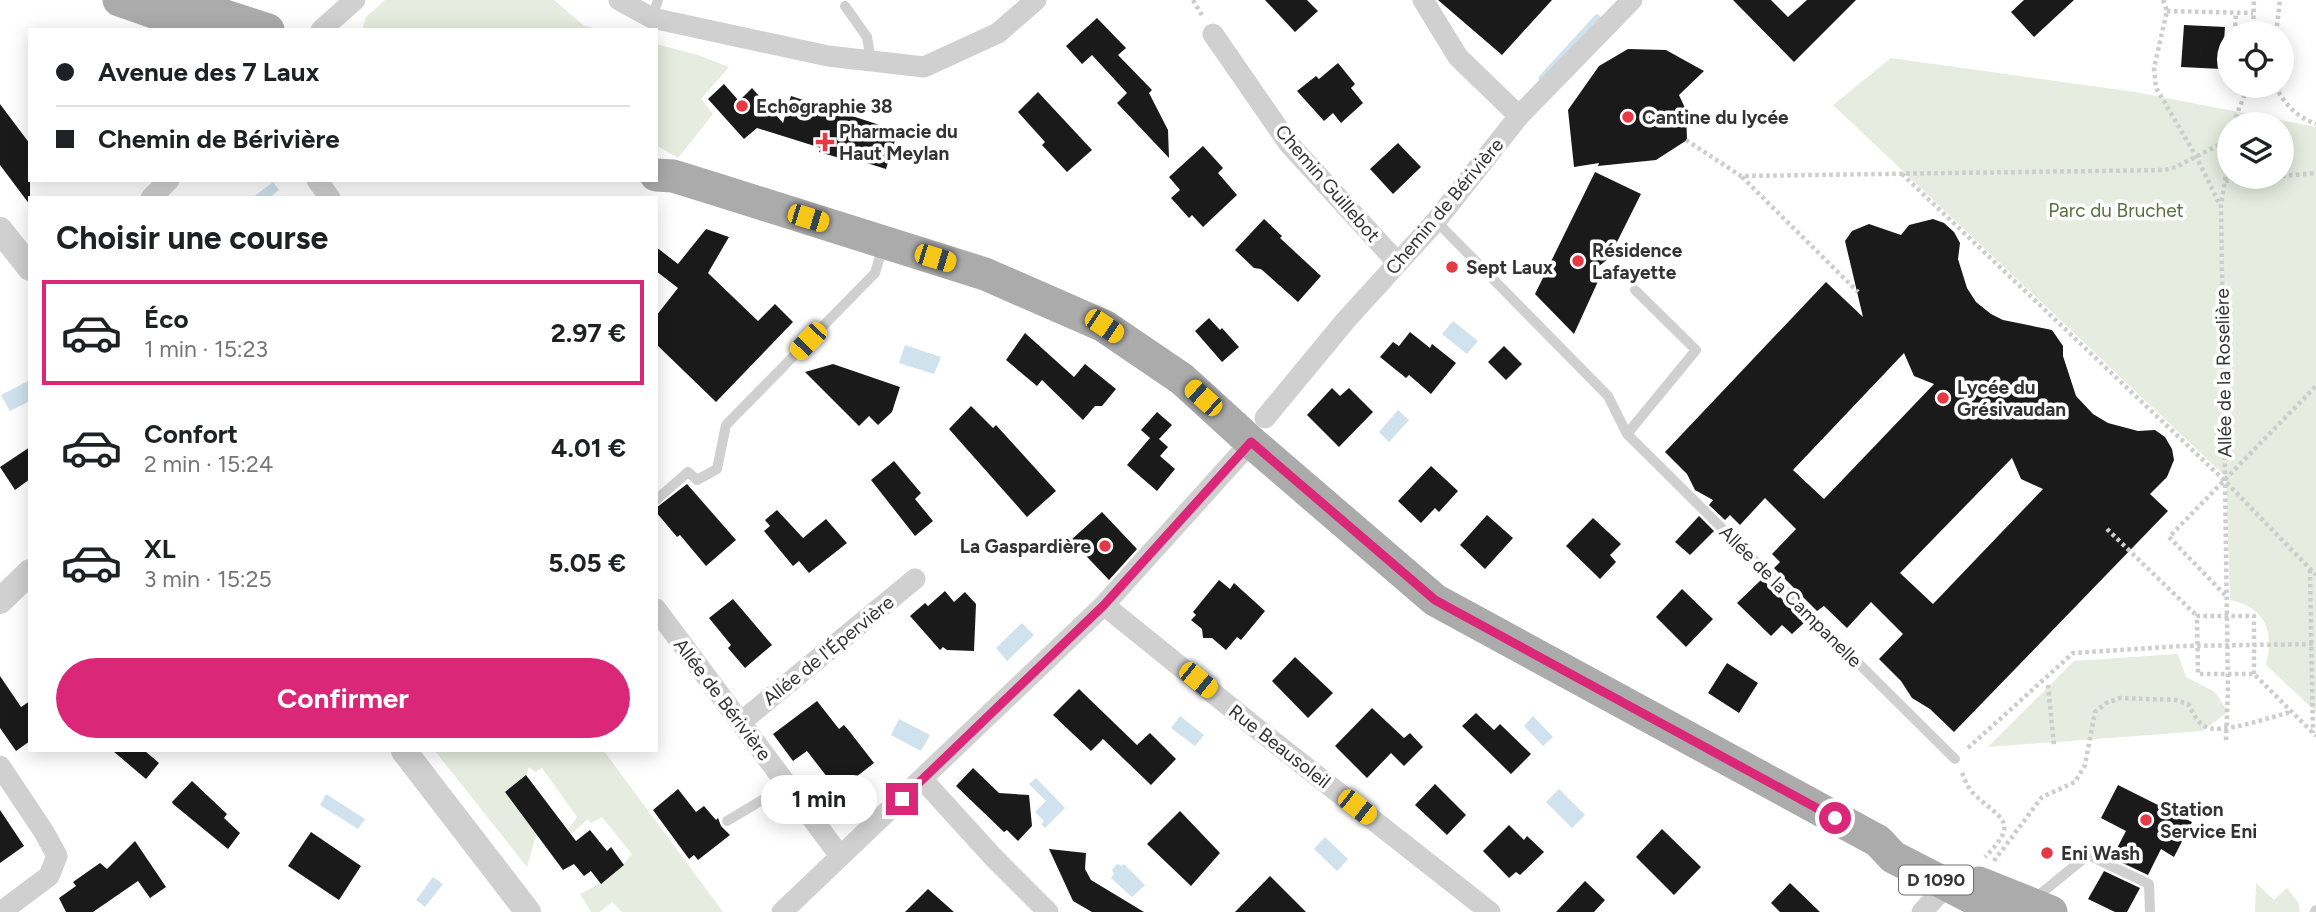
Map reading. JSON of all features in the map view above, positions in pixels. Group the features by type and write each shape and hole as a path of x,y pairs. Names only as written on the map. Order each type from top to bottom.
{"main road":[{"path":"119,0 198,28"},
{"path":"176,0 262,28"},
{"name":"D 1090","path":"662,173 985,274 1104,326 1258,430 1435,600 1878,841 1899,845 2027,909"},
{"name":"D 1090","path":"1878,841 1893,857 1946,886 2027,909"}],"street":[{"path":"323,28 355,0"},
{"path":"619,0 828,55 924,67 998,33 1036,0"},
{"path":"1423,0 1458,57 1519,116"},
{"name":"Chemin de Bérivière","path":"782,912 1104,605 1258,430 1397,262 1436,221 1519,116 1632,0"},
{"name":"Chemin Guillebot","path":"1213,34 1289,144 1397,262"},
{"path":"153,196 167,182"},
{"path":"0,230 28,265"},
{"path":"0,601 28,574"},
{"name":"Allée de l'Épervière","path":"741,722 915,579"},
{"name":"Rue Beausoleil","path":"1104,605 1490,912"},
{"name":"Allée de Bérivière","path":"658,613 840,856"},
{"path":"405,752 528,912"},
{"path":"0,766 57,856 48,876 1,912"},
{"path":"923,780 1048,912"},
{"path":"1922,912 1946,886"}],"lane":[{"path":"845,6 867,37 872,61"},
{"name":"Allée de la Campanelle","path":"1436,221 1608,396 1627,435 1955,758"},
{"path":"658,498 688,471 697,480 717,469 726,425 875,273 884,242"},
{"path":"1627,435 1696,349 1635,290"},
{"path":"727,821 787,785"},
{"path":"2027,909 2088,855 2149,884 2150,912"}],"path":[{"path":"2163,0 2167,11 2154,68 2156,88 2196,156 2221,206"},
{"path":"2253,21 2253,2 2262,0"},
{"path":"2277,21 2280,0"},
{"path":"2167,11 2253,13"},
{"path":"2236,12 2236,21"},
{"path":"2283,98 2292,111 2316,124"},
{"path":"1686,140 1741,176 1858,292"},
{"path":"1741,176 2165,170 2217,146"},
{"path":"2294,175 2316,173"},
{"path":"1902,174 2224,480 2316,575"},
{"name":"Allée de la Roselière","path":"2223,189 2221,206 2226,740"},
{"path":"2225,598 2169,537 2316,386"},
{"path":"2107,529 2197,616 2254,616 2255,675 2315,735"},
{"path":"2310,569 2315,735"},
{"path":"2197,616 2197,674 2255,675"},
{"path":"1980,862 1997,845 2005,825 1999,814 1971,791 1955,758 2073,653 2314,643"},
{"path":"2048,685 2054,745"},
{"path":"1992,864 2042,797 2075,782 2085,765 2095,712 2106,703 2120,698 2176,700 2188,704 2196,719 2207,728 2225,729 2291,712"}],"green space":[{"path":"385,0 554,0 583,25 594,28 363,28 366,17"},
{"path":"658,45 729,67 701,99 713,114 678,158 658,146"},
{"name":"Parc du Bruchet","path":"1891,58 2135,92 2238,112 2217,112 2217,189 2294,189 2294,123 2316,127 2316,712 2266,665 2268,632 2259,615 2252,608 2230,600 2226,477 1833,105"},
{"path":"2178,654 2186,677 2215,692 2228,712 2202,731 1988,747 2074,661"},
{"path":"436,752 605,752 723,912 622,912 612,902 600,912 591,912 580,894 609,877 632,854 602,817 591,823 588,819 571,834 568,830 577,817 542,768 535,772 529,767 526,775 505,792 537,833 527,867"},
{"path":"2256,883 2274,900 2287,888 2298,902 2300,912 2255,912"}],"water":[{"path":"273,182 279,190 272,196 255,196"},
{"path":"1453,321 1478,341 1467,354 1442,334"},
{"path":"905,345 941,357 934,374 899,363"},
{"path":"28,381 28,402 10,411 1,395"},
{"path":"1398,410 1409,420 1389,442 1379,432"},
{"path":"1022,623 1034,635 1007,661 996,648"},
{"path":"1180,716 1204,735 1195,746 1171,728"},
{"path":"1533,716 1553,737 1543,746 1524,726"},
{"path":"899,719 930,735 921,751 891,735"},
{"path":"1036,778 1065,808 1045,828 1041,824 1044,821 1035,812 1046,801 1029,784"},
{"path":"1559,789 1585,815 1572,828 1546,802"},
{"path":"326,794 365,819 358,829 320,805"},
{"path":"1325,837 1348,859 1337,871 1314,849"},
{"path":"1117,864 1124,864 1145,885 1132,897 1111,878 1114,874 1112,870"},
{"path":"433,877 443,884 425,907 416,900"}],"building":[{"path":"1265,0 1307,0 1318,11 1295,32"},
{"path":"1438,0 1552,0 1502,55"},
{"path":"1733,0 1771,0 1788,17 1807,0 1856,0 1794,62"},
{"path":"2024,0 2074,0 2034,37 2011,12"},
{"path":"1097,18 1126,48 1118,55 1152,90 1149,93 1168,130 1169,158 1117,103 1127,93 1092,55 1082,64 1066,46"},
{"path":"2184,25 2217,27 2217,69 2181,67"},
{"name":"Cantine du lycée","path":"1628,49 1666,50 1704,71 1679,95 1686,110 1687,140 1656,160 1574,167 1568,110 1599,66"},
{"path":"1338,63 1355,84 1351,88 1363,103 1341,123 1333,113 1324,121 1297,91 1316,76 1319,79"},
{"path":"724,84 739,101 752,88 783,123 791,96 898,131 886,169 844,156 843,159 819,152 821,148 757,128 744,139 708,99"},
{"path":"1038,92 1092,150 1067,172 1042,145 1045,142 1018,112"},
{"path":"0,104 28,141 28,202 0,165"},
{"path":"1398,143 1421,167 1393,194 1370,169"},
{"path":"1203,146 1223,168 1218,173 1237,195 1203,227 1192,215 1189,218 1171,198 1180,190 1169,177"},
{"name":"Résidence Lafayette","path":"1595,172 1641,194 1609,258 1593,271 1600,277 1574,334 1535,294"},
{"path":"1264,219 1282,236 1280,238 1321,276 1298,302 1235,250"},
{"path":"1933,219 1944,223 1954,232 1960,243 1958,259 1967,288 1976,302 2003,320 2052,330 2063,346 2063,356 2076,396 2093,414 2108,423 2138,431 2155,430 2165,437 2172,449 2174,460 2167,477 2150,494 2168,511 1954,732 1930,709 1912,698 1901,681 1879,659 1903,634 1871,602 1847,628 1824,606 1817,611 1774,568 1780,562 1772,554 1796,529 1765,498 1740,525 1730,515 1725,520 1709,505 1713,500 1695,490 1687,474 1665,452 1826,282 1863,317 1845,241 1852,231 1869,224 1901,235 1909,225","holes":["1904,353 1914,376 1934,384 1824,499 1793,470","2012,458 2021,479 2043,489 1933,604 1900,573"]},
{"path":"706,229 729,237 708,273 758,321 775,304 793,322 716,402 658,346 658,313 678,288 658,273 658,249 678,264"},
{"path":"1209,318 1239,347 1222,362 1195,331"},
{"path":"1410,332 1430,348 1432,344 1456,363 1431,394 1409,375 1406,378 1380,357 1393,342 1399,346"},
{"path":"1025,333 1074,377 1085,364 1116,389 1102,406 1095,406 1083,420 1042,380 1037,386 1006,360"},
{"path":"1504,346 1522,364 1506,380 1488,362"},
{"path":"833,364 900,387 892,412 878,425 869,416 859,426 805,372"},
{"path":"1332,388 1340,396 1349,388 1373,412 1339,447 1307,415"},
{"path":"971,406 993,428 996,425 1056,491 1027,517 949,429"},
{"path":"1157,412 1172,425 1159,439 1168,447 1160,456 1175,469 1157,491 1127,465 1150,438 1141,430"},
{"path":"28,448 28,480 15,490 0,467"},
{"path":"894,461 921,493 915,499 933,521 915,536 871,480"},
{"path":"1431,466 1458,491 1439,512 1435,508 1421,523 1398,501"},
{"path":"687,484 736,540 706,566 658,514 658,506"},
{"path":"777,510 803,538 826,519 847,543 809,573 799,561 793,566 764,531 770,526 765,520"},
{"name":"La Gaspardière","path":"1102,512 1137,549 1109,580 1071,540"},
{"path":"1487,515 1513,538 1485,569 1460,545"},
{"path":"1699,516 1714,531 1690,555 1675,542"},
{"path":"1593,518 1621,544 1610,555 1616,562 1600,579 1566,546"},
{"path":"1762,579 1805,622 1792,634 1782,625 1771,636 1737,603"},
{"path":"1219,580 1230,589 1234,583 1265,611 1241,640 1237,637 1226,650 1212,638 1203,638 1202,629 1191,620 1196,615 1193,612"},
{"path":"1682,589 1713,619 1686,647 1656,617"},
{"path":"945,591 954,602 965,592 976,604 974,651 947,650 943,647 940,650 910,616 925,603 928,606"},
{"path":"733,599 772,645 745,668 728,648 731,645 709,618"},
{"path":"1295,657 1333,693 1308,718 1272,681"},
{"path":"1727,663 1758,683 1739,713 1708,693"},
{"path":"0,676 21,707 28,702 28,742 16,751 0,728"},
{"path":"1079,689 1137,745 1150,733 1176,759 1151,785 1103,739 1091,751 1053,715"},
{"path":"817,701 839,729 844,725 874,763 838,791 807,751 793,761 773,734"},
{"path":"1372,708 1404,738 1410,733 1423,747 1404,766 1391,753 1367,778 1335,746"},
{"path":"1476,713 1494,730 1500,724 1531,754 1511,774 1462,726"},
{"path":"114,752 146,752 159,763 146,779"},
{"path":"973,768 999,793 1029,795 1032,826 1018,841 1007,830 1004,832 956,786"},
{"path":"526,775 576,841 590,830 607,851 611,847 624,865 601,884 591,871 584,876 574,864 563,870 505,792"},
{"path":"192,781 227,814 224,818 240,833 228,849 173,804"},
{"path":"1435,784 1466,815 1447,835 1415,805"},
{"name":"Station Service Eni","path":"2118,785 2192,822 2174,857 2161,849 2148,875 2112,858 2126,831 2101,818"},
{"path":"678,789 696,812 704,806 716,820 718,818 721,826 730,835 698,860 694,855 689,859 653,810"},
{"path":"0,810 24,846 0,863"},
{"path":"1180,811 1220,853 1191,886 1147,844"},
{"path":"1509,825 1524,840 1527,836 1544,852 1520,875 1516,872 1509,878 1483,851"},
{"path":"1662,829 1701,867 1674,895 1636,857"},
{"path":"311,832 361,866 339,900 288,866"},
{"path":"135,841 166,887 150,898 138,881 93,912 66,912 59,898 76,886 73,882 100,863 107,869"},
{"path":"1049,849 1086,853 1085,869 1091,880 1144,912 1092,912 1073,901"},
{"path":"2104,871 2140,888 2127,912 2115,912 2088,899"},
{"path":"1270,876 1306,912 1235,912"},
{"path":"1585,881 1605,900 1594,912 1556,912"},
{"path":"1790,883 1820,912 1780,912 1771,903"},
{"path":"928,889 954,912 905,912"}],"waterway":[{"path":"1542,78 1597,18"}],"place":[{"name":"Echographie 38","path":"742,106"},
{"name":"Cantine du lycée","path":"1628,117"},
{"name":"Pharmacie du Haut Meylan","path":"825,142"},
{"name":"Résidence Lafayette","path":"1578,261"},
{"name":"Sept Laux","path":"1452,267"},
{"name":"Lycée du Grésivaudan","path":"1943,398"},
{"name":"La Gaspardière","path":"1105,546"},
{"name":"Station Service Eni","path":"2146,820"},
{"name":"Eni Wash","path":"2047,853"}],"route":[{"path":"902,799 1104,605 1251,442 1435,600 1835,818"}]}
